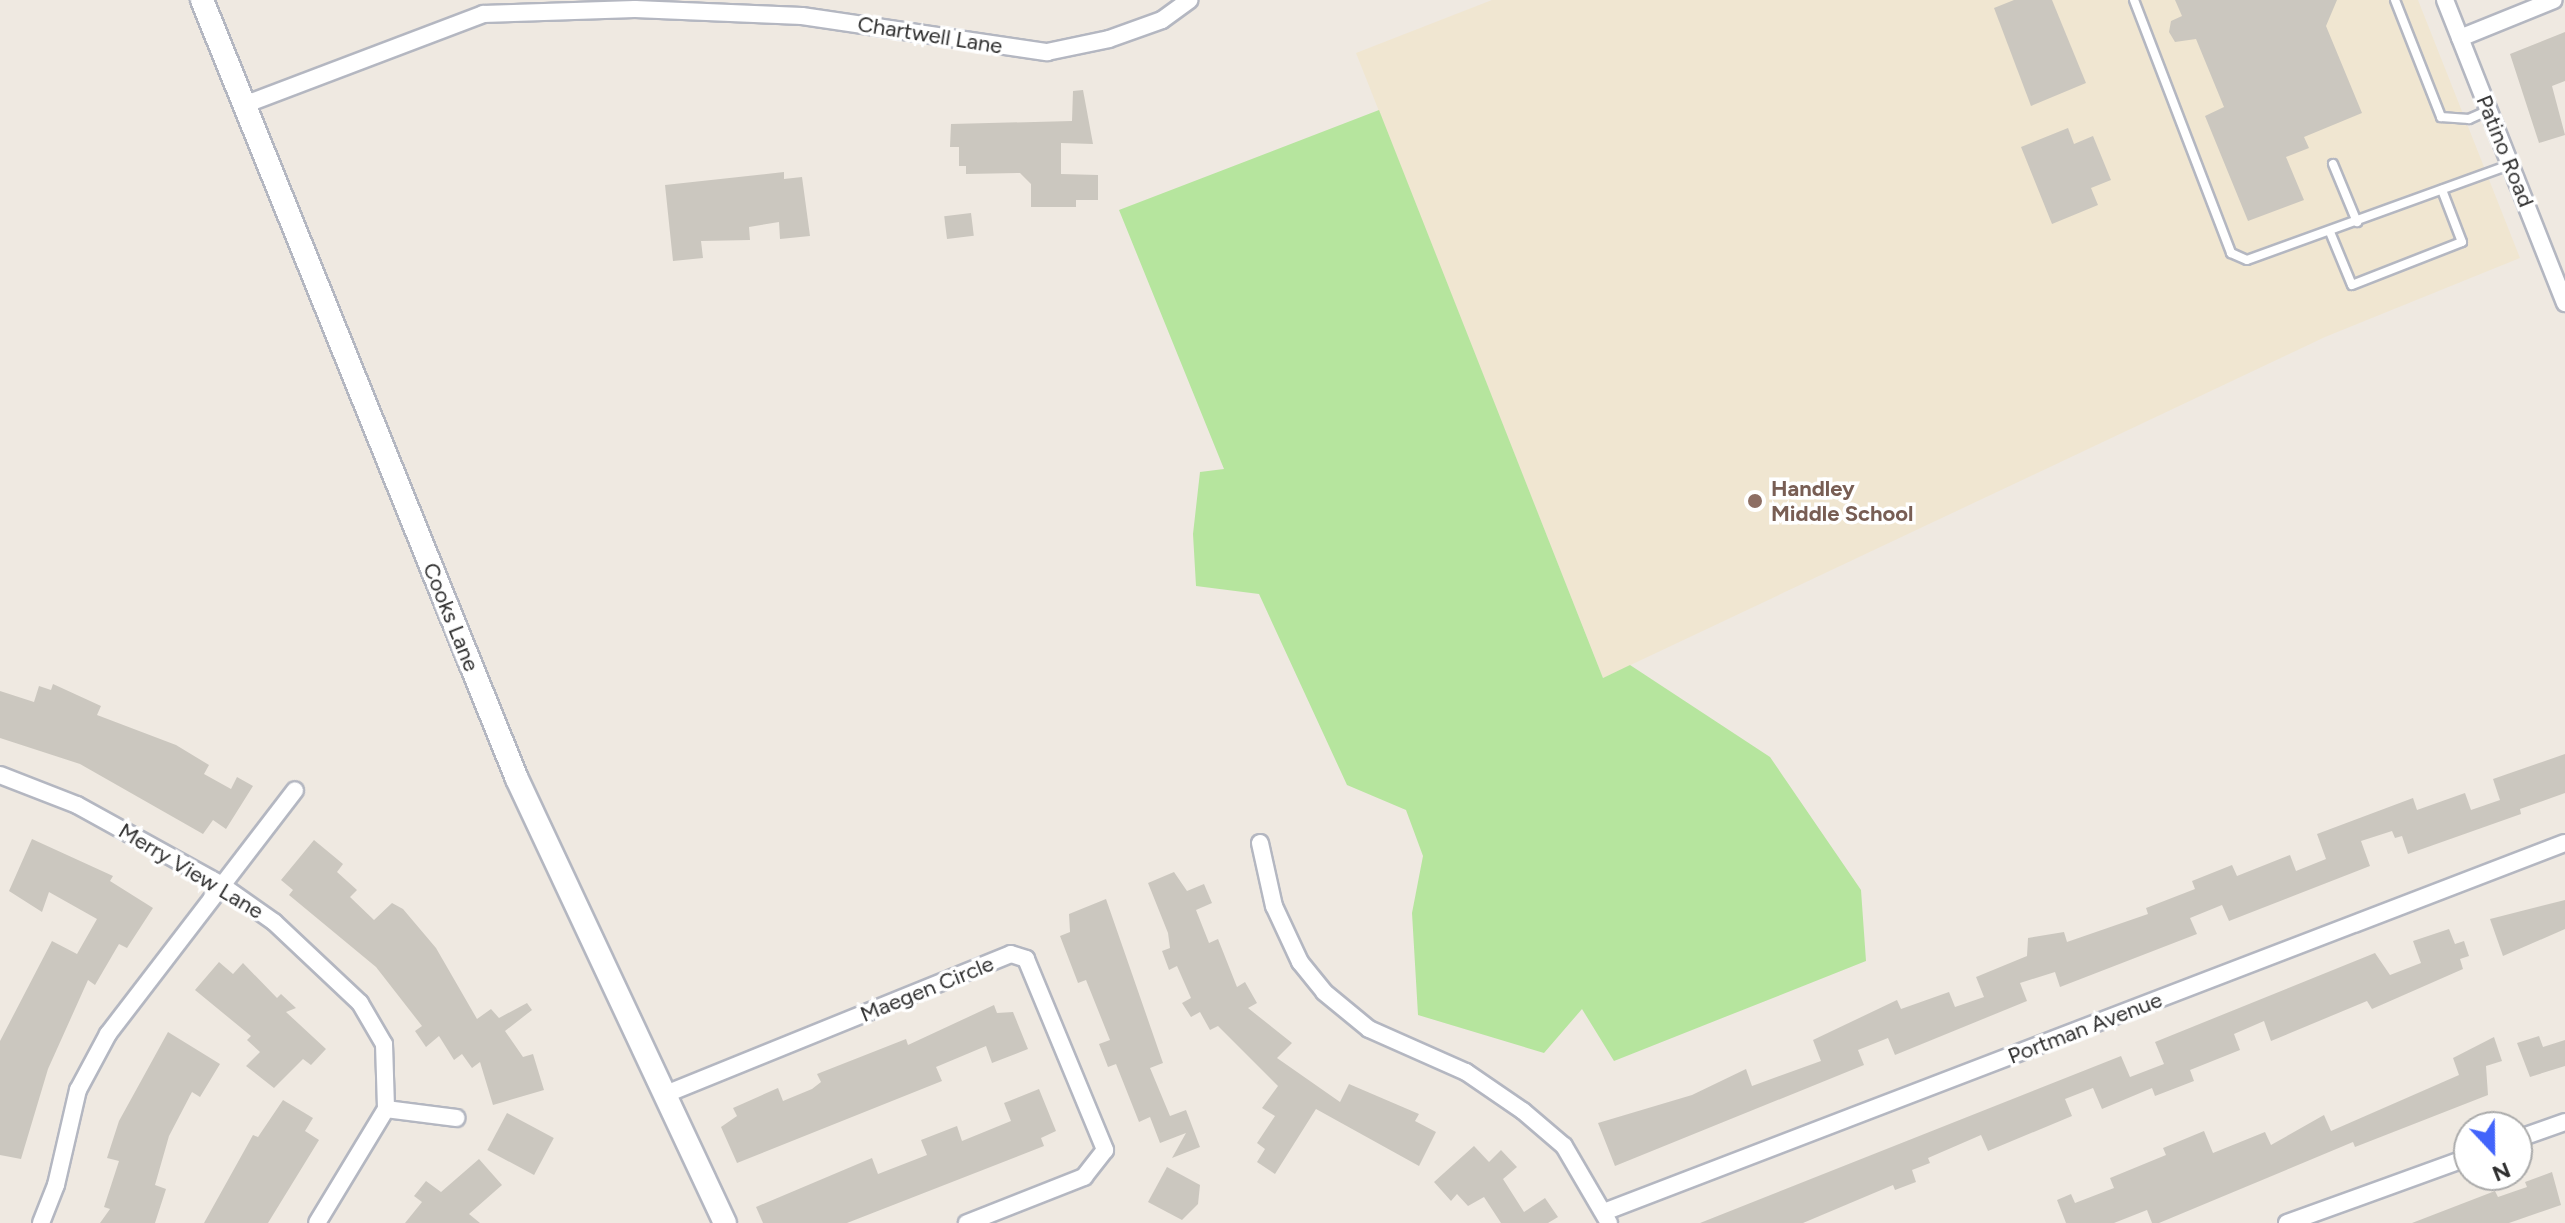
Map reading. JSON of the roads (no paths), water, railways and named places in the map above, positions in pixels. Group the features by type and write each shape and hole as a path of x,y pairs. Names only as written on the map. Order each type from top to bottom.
{"main road":[{"name":"Cooks Lane","path":"202,0 517,779 725,1223"}],"street":[{"name":"Chartwell Lane","path":"244,105 483,14 635,9 802,16 1047,52 1135,29 1190,0"},
{"name":"Patino Road","path":"2445,0 2510,165 2560,277 2565,303"},
{"path":"2460,38 2554,0"},
{"name":"Merry View Lane","path":"0,775 38,793 77,805 220,884 274,922 360,1003 384,1044 386,1109"},
{"path":"41,1223 86,1076 108,1034 295,790"},
{"path":"1260,843 1274,906 1300,962 1324,992 1369,1029 1466,1072 1523,1111 1564,1146 1607,1217"},
{"name":"Portman Avenue","path":"1607,1217 2565,843"},
{"name":"Maegen Circle","path":"666,1094 1011,954 1026,959 1105,1150 1084,1177 967,1223"},
{"path":"317,1223 386,1109 456,1118"},
{"path":"2533,1133 2565,1122"},
{"path":"2287,1223 2453,1163"}],"lane":[{"path":"2134,0 2231,253 2247,260 2510,165"},
{"path":"2395,0 2441,117 2469,119 2489,110"},
{"path":"2333,164 2357,222"},
{"path":"2330,232 2352,285 2462,242 2442,190"}],"place":[{"name":"Handley Middle School","path":"1755,501"}]}
